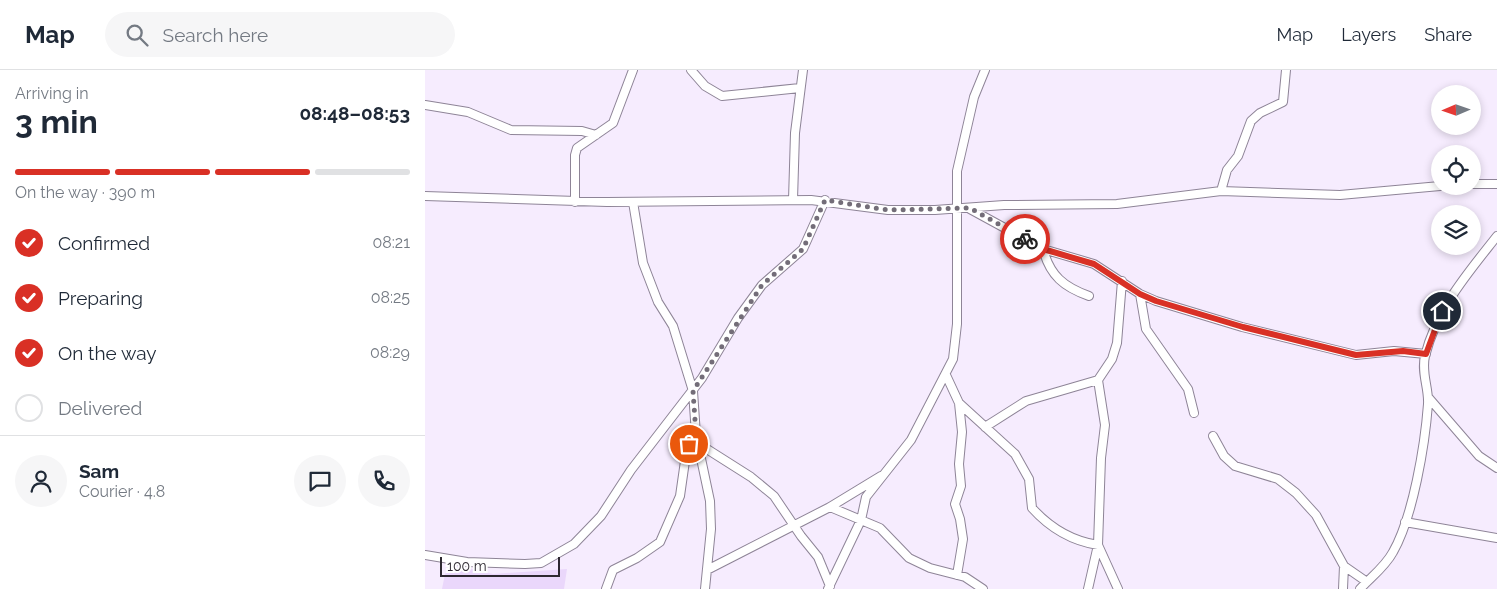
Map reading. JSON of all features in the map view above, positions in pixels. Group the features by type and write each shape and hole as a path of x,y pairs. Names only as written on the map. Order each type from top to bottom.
{"street":[{"path":"575,202 575,155 577,148 613,123 633,70"},
{"path":"691,70 705,86 722,96 800,88"},
{"path":"793,200 795,133 803,70"},
{"path":"1221,191 1227,170 1238,156 1251,121 1260,113 1283,102 1286,70"},
{"path":"831,587 861,520 867,497 911,440 946,375 955,349 957,324 957,171 983,72"},
{"path":"425,105 468,112 511,130 577,130 596,135"},
{"path":"1481,184 1497,184"},
{"path":"425,196 575,202 825,200 888,210 957,210 1004,205 1117,204 1221,191 1339,194 1431,187"},
{"path":"425,555 467,562 541,563 562,553 583,536 601,516 631,470 693,391 762,285 803,249 825,200"},
{"path":"633,202 643,263 658,302 673,326 693,391 696,434 710,501 711,529 705,589"},
{"path":"970,208 1043,249 1094,264 1140,294 1243,327 1351,354 1363,355 1403,351 1426,354"},
{"path":"1360,589 1385,564 1393,552 1405,522 1425,432 1428,397 1423,371 1436,322 1447,301 1497,236"},
{"path":"1043,249 1045,259 1056,278 1074,291 1089,296"},
{"path":"985,427 1025,401 1098,380 1112,359 1117,343 1122,282"},
{"path":"1140,294 1146,329 1188,389 1194,414"},
{"path":"946,375 959,403 962,432 959,464 961,486 955,504 960,518 963,539 957,575"},
{"path":"1088,589 1099,545 1100,472 1105,425 1098,380"},
{"path":"1428,397 1468,445 1479,456 1497,468"},
{"path":"959,403 1015,454 1029,479 1030,502 1037,514 1067,536 1099,545"},
{"path":"606,589 613,570 637,558 660,542 680,496 686,454 696,434"},
{"path":"1213,436 1224,456 1235,466 1278,479 1296,492 1316,515 1344,566 1367,582"},
{"path":"699,444 751,478 774,496 818,557 831,587"},
{"path":"707,570 830,507 888,471"},
{"path":"830,507 880,528 909,558 930,568 965,577 983,589"},
{"path":"1405,522 1497,538"},
{"path":"1099,545 1118,589"},
{"path":"1343,589 1344,566"}],"shaded area":[{"path":"452,564 493,574 567,569 564,589 442,589 445,574"}],"way so far":[{"path":"689,444 696,434 693,391 738,318 767,278 791,261 803,249 825,200 888,210 957,210 970,208 1001,228 1025,239"}],"route":[{"path":"1025,239 1043,249 1094,264 1140,294 1156,301 1253,330 1356,355 1394,351 1426,354 1436,322 1442,311"}]}
